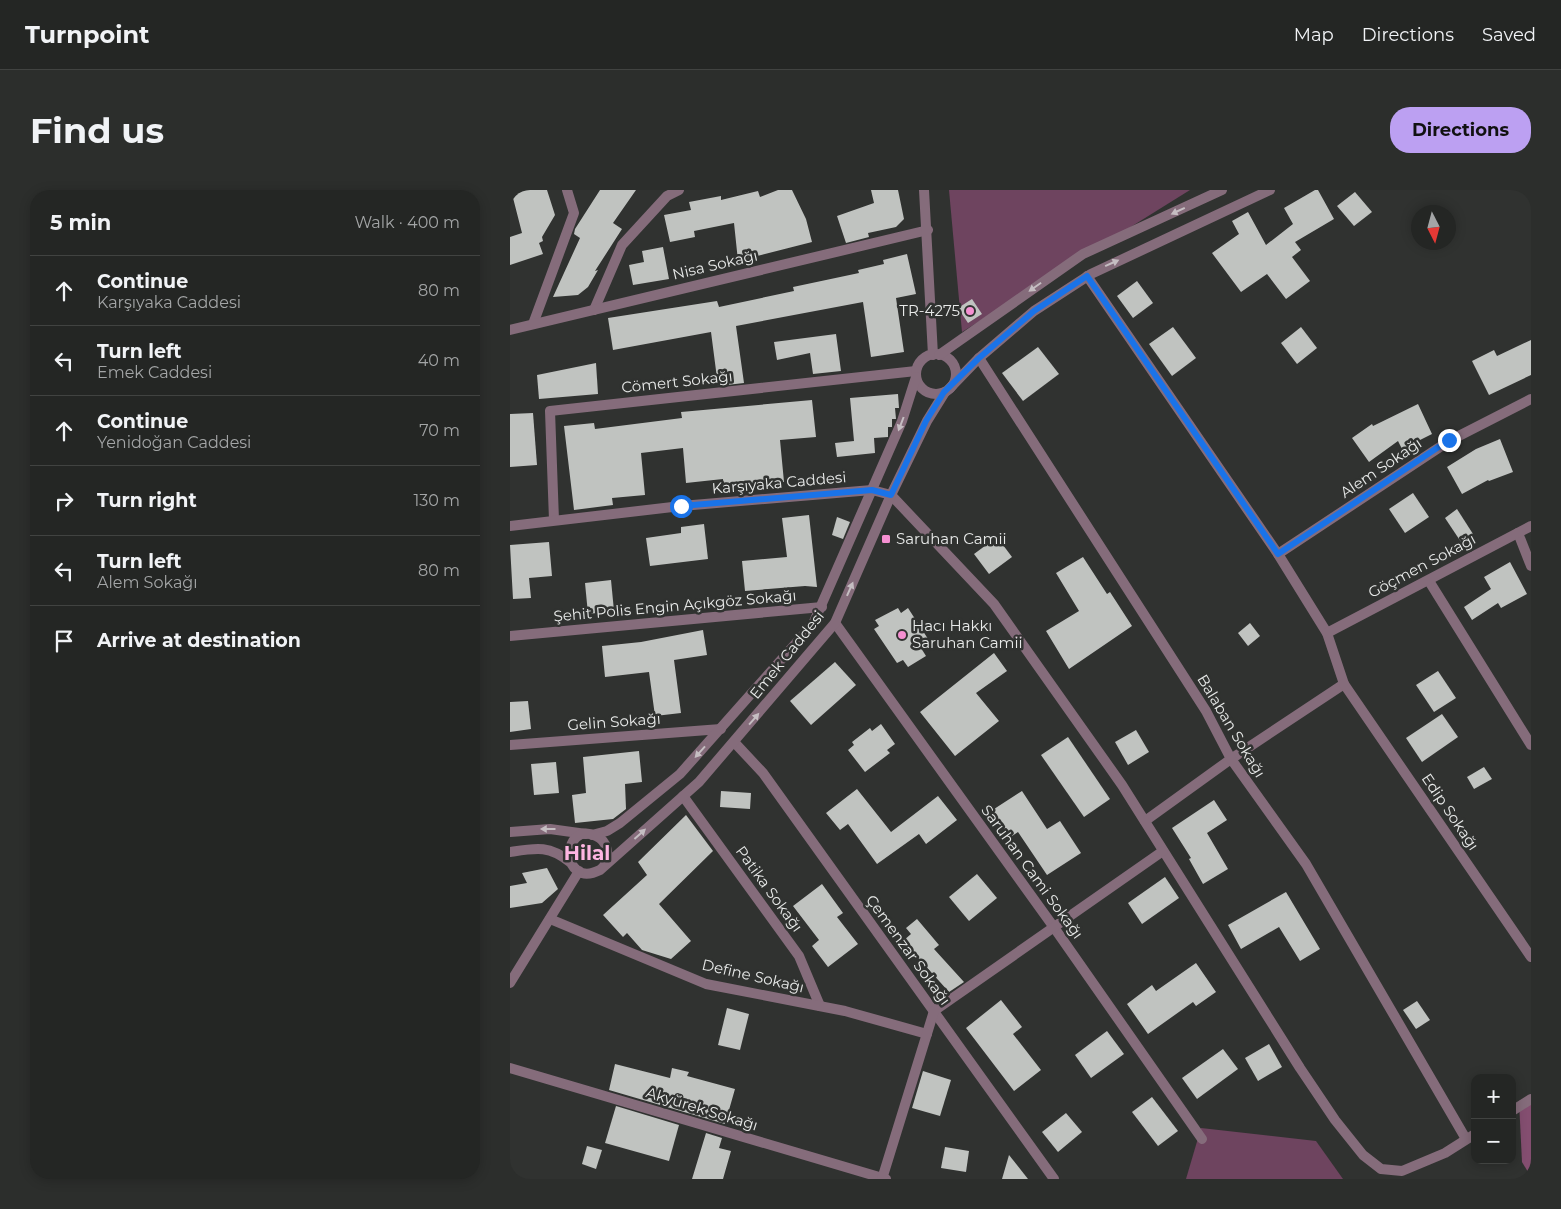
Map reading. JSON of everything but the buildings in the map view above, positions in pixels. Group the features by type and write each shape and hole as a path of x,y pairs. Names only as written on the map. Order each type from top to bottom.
{"street":[{"path":"533,324 574,213 567,190"},
{"path":"594,310 622,245 667,196 679,190"},
{"path":"924,190 936,355"},
{"path":"1222,190 1083,254 936,355 922,360 916,374 922,388 932,394 947,390 979,358 1034,311 1087,276 1270,190"},
{"name":"Nisa Sokağı","path":"510,330 928,230"},
{"name":"Edip Sokağı","path":"1087,276 1105,306 1278,554 1327,632 1344,684 1531,957"},
{"path":"936,355 945,357 954,366 955,378 947,390"},
{"name":"Balaban Sokağı","path":"979,358 1206,711 1231,759 1306,864 1470,1137"},
{"name":"Emek Caddesi","path":"589,834 607,831 620,823 673,780 721,729 813,624 822,608 902,421 916,374"},
{"name":"Cömert Sokağı","path":"554,520 550,411 916,374"},
{"name":"Emek Caddesi","path":"604,866 699,782 835,624 891,495 926,421 947,390"},
{"name":"Alem Sokağı","path":"1278,554 1449,440 1531,399"},
{"name":"Karşıyaka Caddesi","path":"510,526 681,506 872,490 891,495"},
{"path":"891,495 994,604 1122,785 1300,1068 1335,1120 1363,1155 1382,1169 1402,1171 1445,1153 1470,1137"},
{"name":"Göçmen Sokağı","path":"1327,632 1430,581 1531,526"},
{"path":"1518,532 1531,566"},
{"path":"1430,581 1531,745"},
{"path":"822,608 835,624"},
{"name":"Şehit Polis Engin Açıkgöz Sokağı","path":"510,636 822,608"},
{"name":"Saruhan Cami Sokağı","path":"835,624 1053,926 1202,1139"},
{"path":"1145,821 1231,759 1344,684"},
{"name":"Çemenzar Sokağı","path":"721,729 763,772 1054,1179"},
{"name":"Gelin Sokağı","path":"510,745 721,729"},
{"name":"Patika Sokağı","path":"682,796 799,956 820,1006"},
{"path":"510,832 550,829 589,834 598,837 607,847 608,854 604,866 589,873 579,871 558,853 548,849 510,852"},
{"path":"570,862 571,844 580,836 589,834"},
{"path":"883,1179 934,1011 1053,926 1163,851"},
{"path":"510,983 579,871"},
{"name":"Define Sokağı","path":"550,919 706,984 820,1006 927,1034"},
{"name":"Akyürek Sokağı","path":"510,1068 883,1179"},
{"path":"1516,1108 1531,1099"}],"shaded area":[{"path":"949,190 1190,190 962,332"},
{"path":"1531,1095 1531,1177 1522,1162 1519,1101"},
{"path":"1201,1128 1316,1141 1343,1179 1186,1179"}],"place":[{"name":"TR-4275","path":"970,311"},
{"name":"Saruhan Camii","path":"886,539"},
{"name":"Hacı Hakkı Saruhan Camii","path":"902,635"}],"district":[{"name":"Hilal","path":"587,853"}],"route":[{"path":"681,506 872,490 891,495 926,421 944,392 979,358 1034,311 1087,276 1094,290 1278,554 1449,440"}]}
